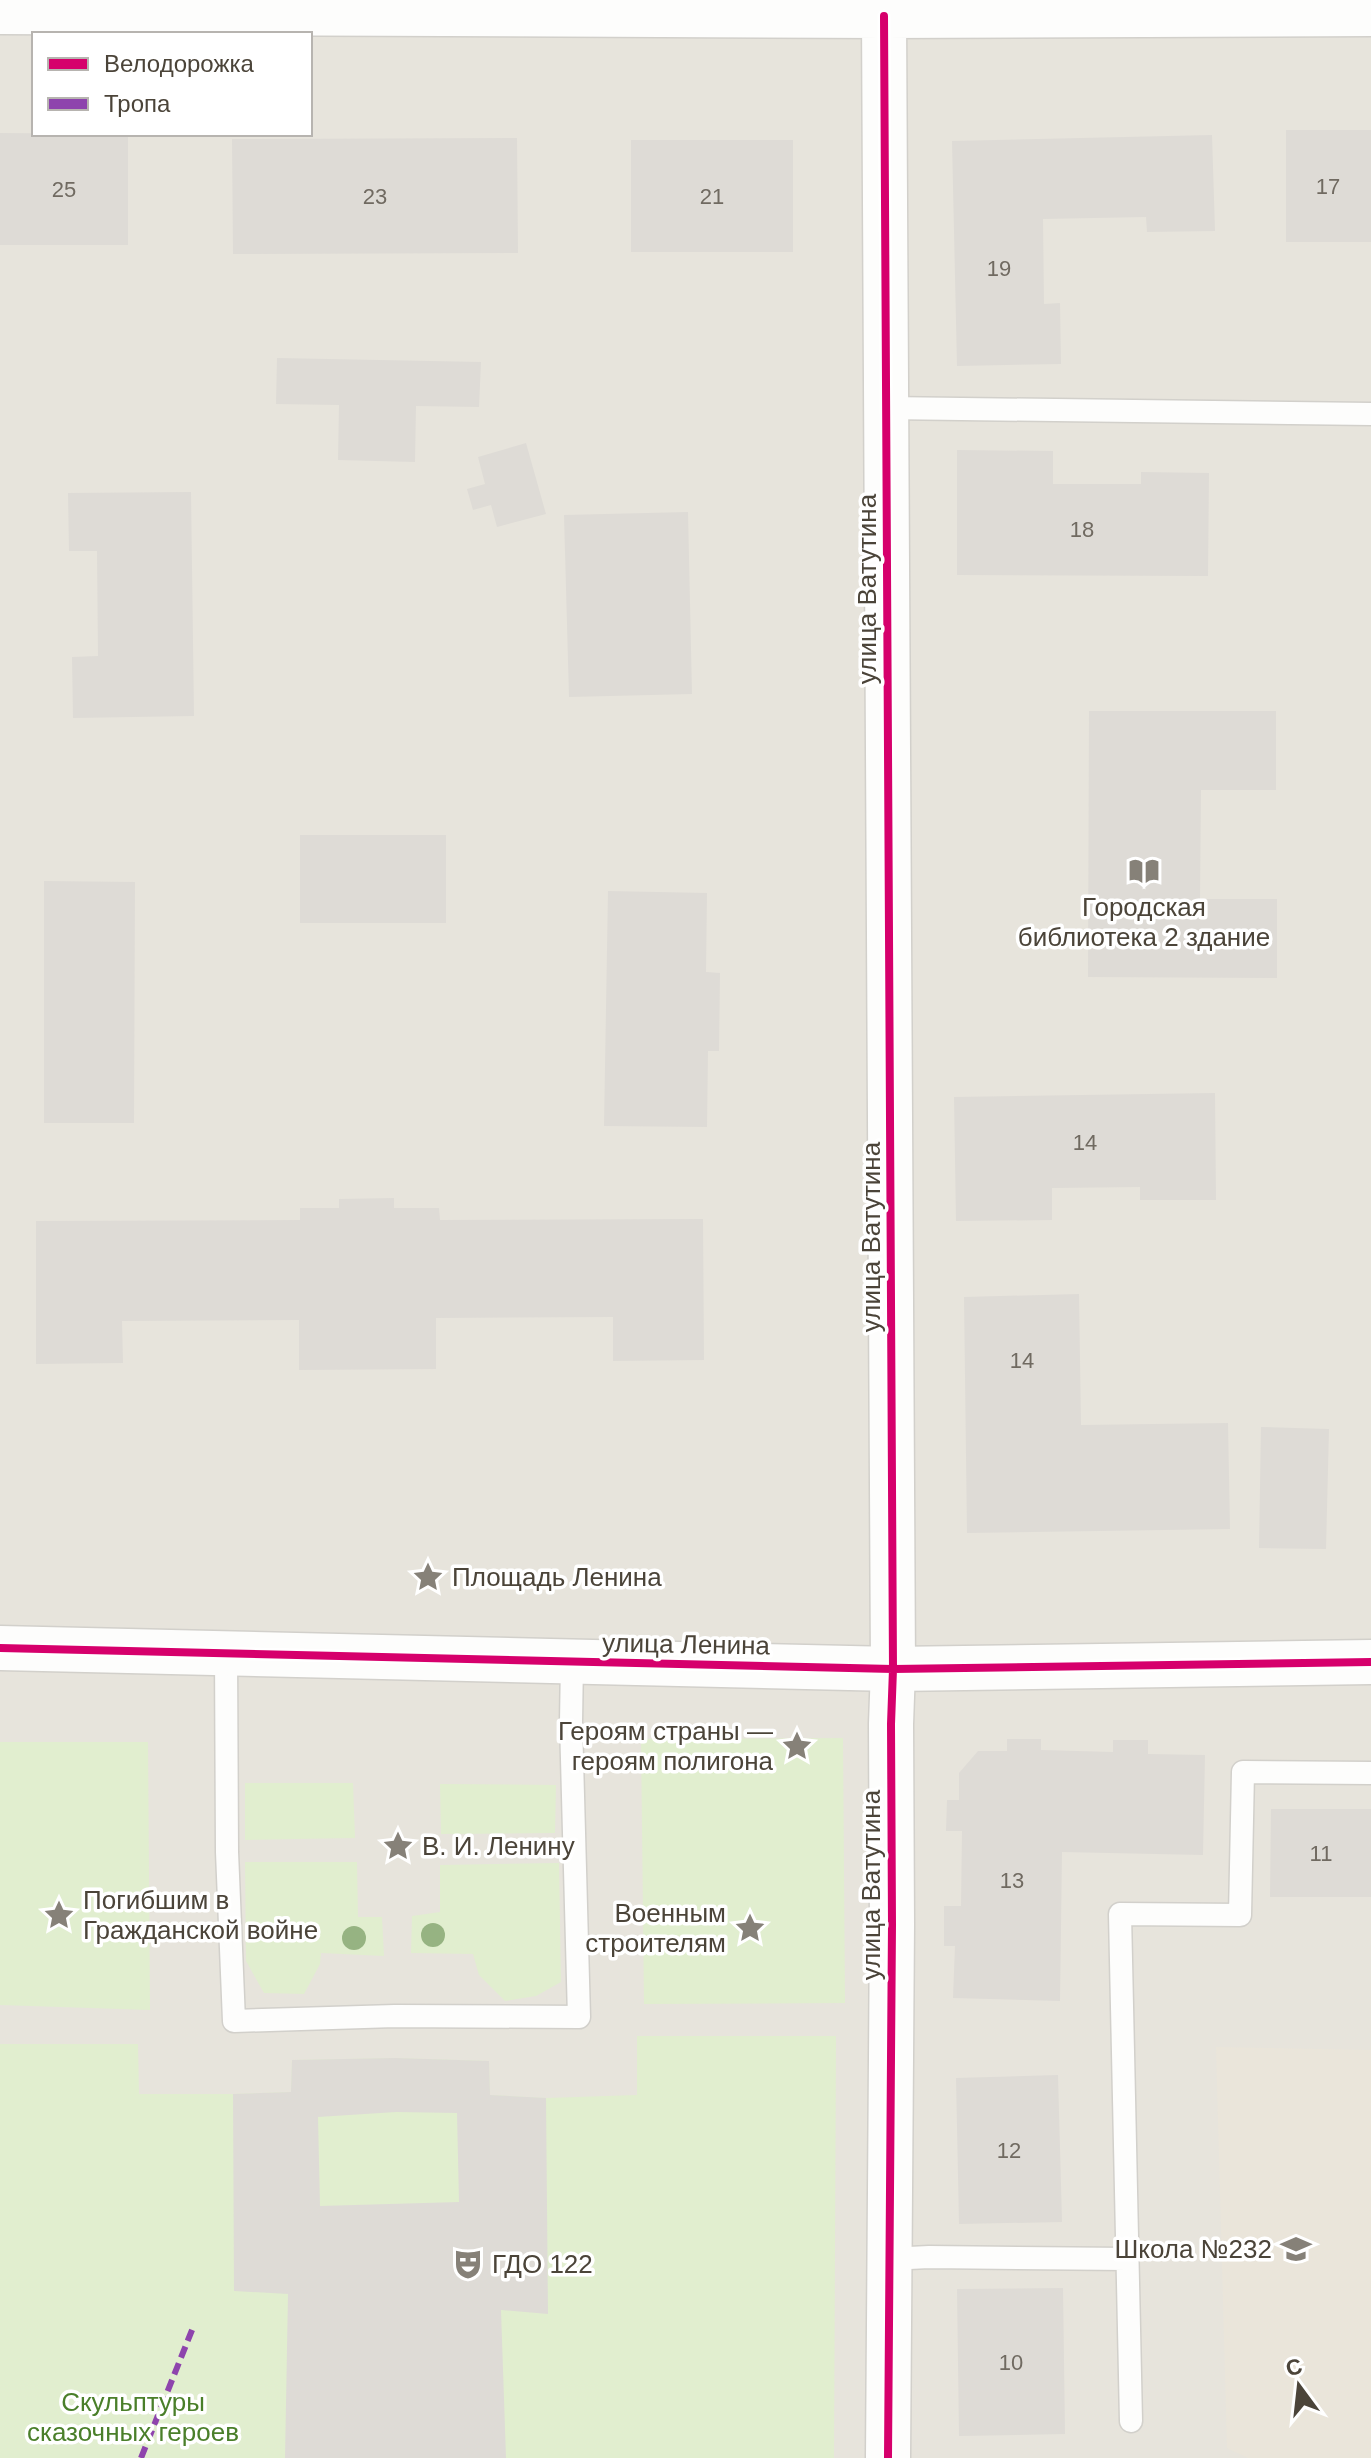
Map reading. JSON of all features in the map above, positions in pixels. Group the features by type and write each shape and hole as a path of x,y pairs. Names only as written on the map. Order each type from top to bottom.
{"street":[{"path":"0,12 884,16 1371,14"},
{"name":"улица Ватутина","path":"884,16 893,1669 888,2458"},
{"name":"улица Ленина","path":"0,1648 893,1669 1371,1662"}],"lane":[{"path":"886,408 1371,414"},
{"path":"226,1653 227,1852 234,2021 395,2016 579,2017 572,1661"},
{"path":"1131,2421 1120,1914 1240,1915 1243,1772 1371,1773"},
{"path":"889,2259 1127,2259"}],"shaded area":[{"path":"0,0 1371,0 1371,2458 0,2458"},
{"name":"Школа №232","path":"1216,2047 1371,2050 1371,2458 1248,2458 1227,2448"}],"green space":[{"path":"843,1738 845,2003 644,2004 641,1739"},
{"path":"0,1742 148,1742 150,2010 0,2005"},
{"path":"245,1783 353,1783 355,1838 245,1840"},
{"path":"440,1784 556,1785 555,1833 441,1834"},
{"path":"245,1862 357,1862 358,1917 382,1917 384,1956 321,1953 320,1964 304,1994 264,1993 246,1961"},
{"path":"559,1863 561,1982 536,1996 505,2001 479,1975 473,1954 411,1953 412,1916 440,1912 440,1865"},
{"name":"Скульптуры сказочных героев","path":"637,2036 836,2036 834,2458 0,2458 0,2044 138,2044 139,2094 291,2092 292,2060 395,2058 489,2061 490,2095 546,2098 637,2095"}],"building":[{"path":"1286,130 1371,130 1371,242 1286,242"},
{"path":"0,133 128,136 128,245 0,245"},
{"path":"1212,135 1215,231 1147,232 1146,217 1043,219 1044,304 1060,303 1061,364 957,366 952,141"},
{"path":"517,138 518,253 233,254 232,139"},
{"path":"631,140 793,140 793,252 631,252"},
{"path":"277,358 481,362 479,407 416,406 415,462 338,460 339,405 276,404"},
{"path":"526,443 546,514 497,527 491,505 473,510 467,489 485,484 478,457"},
{"path":"957,450 1053,451 1053,484 1141,484 1141,472 1209,473 1208,576 957,575"},
{"path":"191,492 194,716 73,718 72,657 98,656 97,551 69,551 68,493"},
{"path":"688,512 692,694 569,697 564,515"},
{"name":"Городская библиотека 2 здание","path":"1089,711 1276,711 1276,790 1201,790 1200,899 1277,899 1277,978 1088,977"},
{"path":"300,835 446,835 446,923 300,923"},
{"path":"44,881 135,882 134,1123 44,1123"},
{"path":"608,891 707,893 706,972 720,973 719,1051 708,1051 707,1127 604,1126"},
{"path":"1215,1093 1216,1200 1140,1200 1140,1187 1052,1188 1052,1220 956,1221 954,1097"},
{"path":"394,1198 394,1208 439,1208 440,1220 703,1219 704,1360 613,1361 613,1317 436,1318 436,1369 299,1370 299,1320 122,1321 123,1363 36,1364 36,1221 300,1220 300,1208 339,1208 339,1199"},
{"path":"1079,1294 1081,1425 1228,1423 1230,1529 967,1533 964,1297"},
{"path":"1261,1427 1329,1429 1326,1549 1259,1548"},
{"path":"1007,1739 1041,1739 1041,1750 1113,1752 1113,1740 1148,1740 1148,1754 1205,1755 1203,1855 1062,1852 1060,2001 953,1998 955,1946 944,1946 944,1906 961,1906 962,1831 946,1831 947,1800 959,1800 959,1773 978,1751 1007,1751"},
{"path":"1271,1809 1371,1809 1371,1897 1270,1897"},
{"path":"395,2058 489,2061 490,2095 546,2098 548,2314 501,2310 506,2458 285,2458 288,2294 234,2291 233,2094 291,2092 292,2060","holes":["396,2112 457,2113 459,2202 320,2206 318,2117"]},
{"path":"1058,2075 1062,2222 959,2224 956,2078"},
{"path":"1063,2288 1065,2434 959,2436 957,2289"}],"marked path":[{"path":"141,2458 194,2325"}],"cycle path":[{"path":"884,16 893,1669 888,2458"},
{"path":"0,1648 893,1669 1371,1662"}],"place":[{"name":"Городская библиотека 2 здание","path":"1144,871"},
{"name":"Площадь Ленина","path":"428,1577"},
{"name":"Героям страны — героям полигона","path":"797,1746"},
{"name":"В. И. Ленину","path":"398,1846"},
{"name":"Погибшим в Гражданской войне","path":"59,1915"},
{"name":"Военным строителям","path":"750,1928"},
{"name":"Школа №232","path":"1296,2249"},
{"name":"ГДО 122","path":"468,2264"}]}
